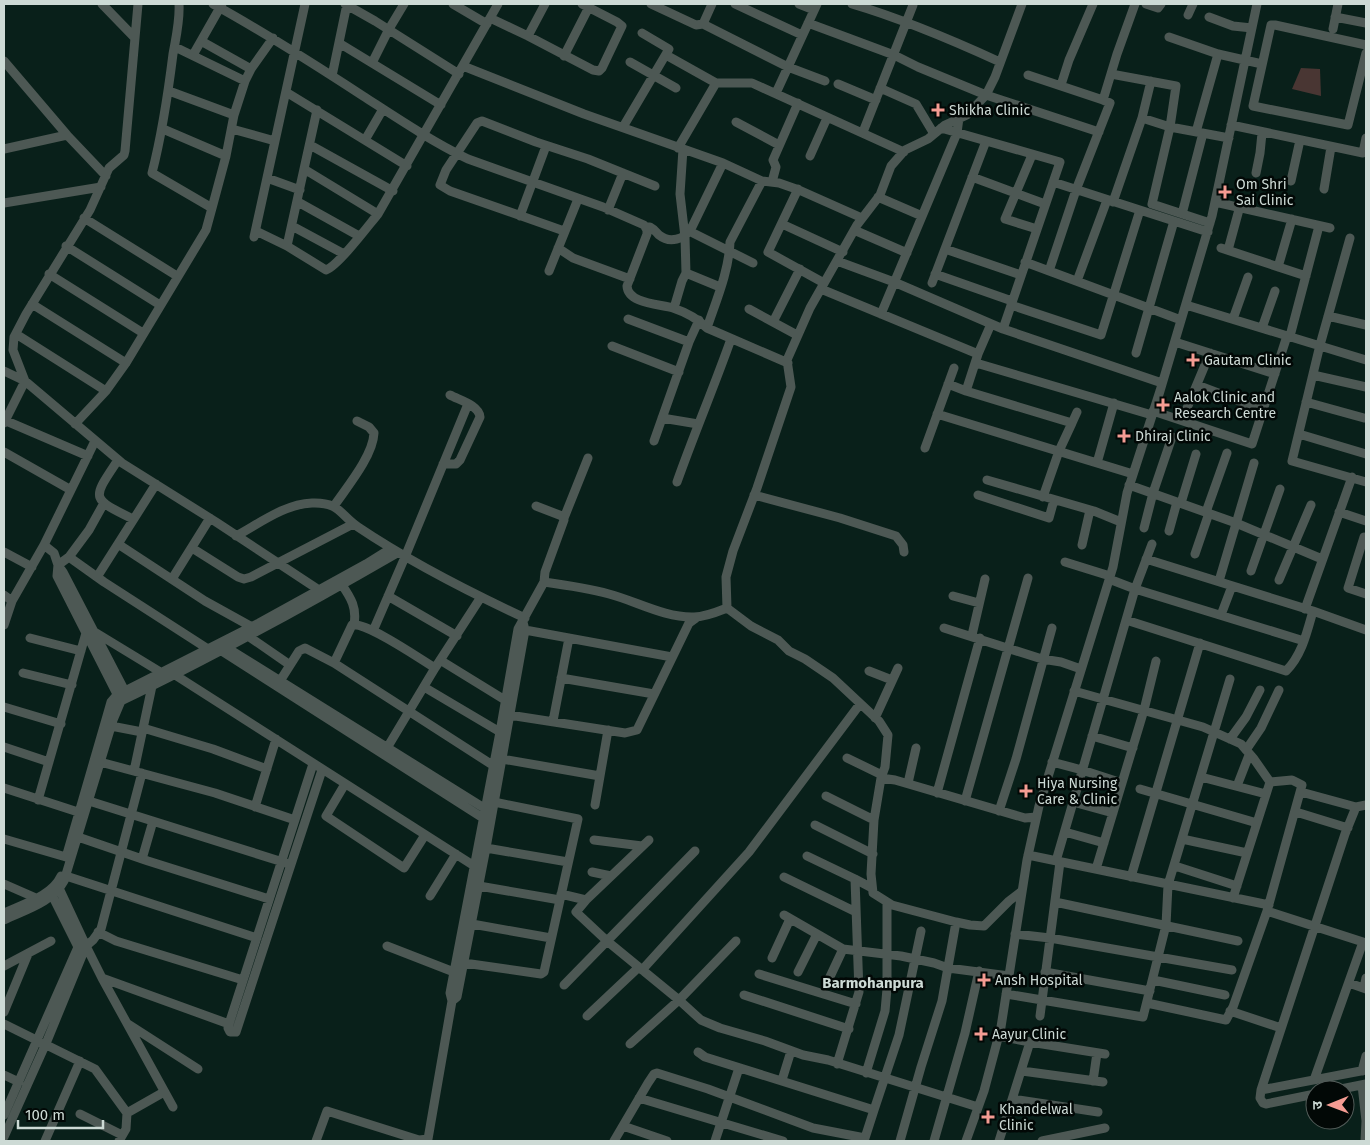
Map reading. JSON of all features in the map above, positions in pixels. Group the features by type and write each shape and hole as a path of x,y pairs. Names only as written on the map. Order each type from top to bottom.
{"street":[{"path":"102,4 135,38"},
{"path":"88,456 4,421 25,381 12,344 49,274 84,218 109,168 124,155 138,4"},
{"path":"179,4 180,18 174,46 163,130 152,173 212,208"},
{"path":"304,4 255,234 287,246 326,270 344,254 378,214 393,191 498,4"},
{"path":"332,76 346,4 461,70 723,163 762,181 798,189 862,218"},
{"path":"372,63 404,4"},
{"path":"453,4 488,21 528,36 564,56 599,71 622,26 586,6 564,56"},
{"path":"528,36 544,4"},
{"path":"651,4 696,25 703,24 788,67 826,81"},
{"path":"703,24 712,4"},
{"path":"735,4 751,7 802,35"},
{"path":"776,93 815,7 799,4"},
{"path":"852,4 887,14 1000,62"},
{"path":"727,608 726,577 733,551 791,387 787,360 798,335 822,286 854,230 878,197 891,166 904,152 967,115 986,95 1022,4"},
{"path":"1061,85 1072,52 1093,4"},
{"path":"1103,100 1136,4"},
{"path":"1146,4 1158,8 1161,4"},
{"path":"1188,15 1193,4"},
{"path":"966,1141 984,1091 998,1036 1036,817 1110,578 1129,485 1153,413 1209,228 1257,4"},
{"path":"1333,29 1338,4"},
{"path":"193,55 218,5 457,154 644,224 661,237 673,240 687,234 723,163"},
{"path":"863,132 913,5"},
{"path":"1209,17 1233,26 1252,28"},
{"path":"1335,17 1366,23"},
{"path":"808,23 894,54 918,67 986,95 1099,132"},
{"path":"1366,45 1275,25 1271,26 1254,106 1348,125 1366,53"},
{"path":"623,127 669,49 642,32"},
{"path":"1169,37 1218,54 1262,64"},
{"path":"75,424 106,391 126,363 206,230 226,156 234,115 245,82 251,69 273,38"},
{"path":"201,41 251,69"},
{"path":"339,43 441,105"},
{"path":"174,46 245,82"},
{"path":"1182,214 1218,54"},
{"path":"666,55 716,83 752,83 904,152"},
{"path":"4,61 106,176"},
{"path":"630,62 676,88"},
{"path":"1111,74 1176,86 1170,127 1152,204 1182,214 1209,228"},
{"path":"1028,75 1110,103 1076,190 1049,271"},
{"path":"1078,281 1142,118 1151,82"},
{"path":"674,308 686,273 687,234 680,194 680,148 716,83"},
{"path":"838,84 876,100"},
{"path":"880,88 916,104 938,131 957,133 1060,162 1002,329"},
{"path":"169,91 234,115"},
{"path":"286,92 407,166"},
{"path":"772,182 776,167 773,160 798,103"},
{"path":"365,140 383,109"},
{"path":"287,246 318,110"},
{"path":"810,156 827,118"},
{"path":"881,314 957,133 959,118"},
{"path":"1142,118 1170,127 1229,138"},
{"path":"564,232 443,188 440,185 441,178 477,123 482,121 546,146 588,159 655,186"},
{"path":"736,122 779,145"},
{"path":"1231,126 1363,154 1366,138"},
{"path":"232,129 275,141"},
{"path":"163,130 226,156"},
{"path":"1256,173 1262,132"},
{"path":"4,149 68,135"},
{"path":"1291,182 1300,140"},
{"path":"986,141 934,279 1011,303 1101,335 1140,210"},
{"path":"310,146 393,191"},
{"path":"520,216 546,146"},
{"path":"1324,189 1331,148"},
{"path":"1032,154 1005,219 1037,229"},
{"path":"304,169 378,214"},
{"path":"608,210 623,174"},
{"path":"972,176 1045,204"},
{"path":"267,178 300,190"},
{"path":"707,328 730,252 730,242 762,181"},
{"path":"1053,182 1174,221 1209,228"},
{"path":"4,202 101,187"},
{"path":"798,189 768,252 800,269 822,286 977,359 1114,404 1182,420 1252,444 1289,336 1319,226"},
{"path":"878,197 922,216"},
{"path":"549,270 578,198"},
{"path":"298,202 359,236"},
{"path":"1215,202 1240,206 1330,228"},
{"path":"1240,206 1224,249 1306,276"},
{"path":"84,218 177,276"},
{"path":"1278,267 1292,219"},
{"path":"1136,353 1174,221"},
{"path":"782,224 842,252"},
{"path":"292,226 344,254"},
{"path":"646,227 647,234 627,291 631,295 640,300 674,308 699,320 707,328 788,363"},
{"path":"854,230 907,253"},
{"path":"687,234 754,264"},
{"path":"1350,238 1320,346 1292,461 1366,482"},
{"path":"66,246 160,305"},
{"path":"558,248 573,258 630,279"},
{"path":"945,250 1021,274"},
{"path":"837,260 894,282 1002,329 1162,383"},
{"path":"1025,262 1181,320"},
{"path":"773,322 800,269"},
{"path":"686,273 720,287"},
{"path":"49,274 143,333"},
{"path":"1233,319 1248,277"},
{"path":"1262,328 1275,291"},
{"path":"32,304 126,363"},
{"path":"1186,305 1366,360"},
{"path":"749,309 798,335"},
{"path":"1328,316 1366,325"},
{"path":"628,319 689,342"},
{"path":"654,441 689,342 699,320"},
{"path":"966,391 991,324"},
{"path":"16,334 106,391"},
{"path":"678,482 731,338"},
{"path":"1175,342 1275,374"},
{"path":"612,346 679,372"},
{"path":"1182,420 1210,353"},
{"path":"925,448 954,368"},
{"path":"4,371 25,381 118,460 319,590"},
{"path":"1313,375 1366,387"},
{"path":"948,384 1072,423"},
{"path":"1197,385 1263,410"},
{"path":"443,464 456,464 460,460 480,417 479,411 450,395"},
{"path":"1306,402 1364,418"},
{"path":"373,631 388,596 398,553 443,464 468,404"},
{"path":"1098,463 1114,404"},
{"path":"1043,497 1059,451 1077,412"},
{"path":"937,414 1133,474"},
{"path":"662,418 698,424"},
{"path":"334,506 374,440 374,433 369,427 358,421"},
{"path":"1299,434 1366,454"},
{"path":"1144,528 1153,493 1172,437"},
{"path":"4,625 12,601 44,545 95,441"},
{"path":"4,452 71,490"},
{"path":"1195,554 1227,453"},
{"path":"1169,531 1196,454"},
{"path":"489,811 494,802 524,623 544,582 545,572 564,518 588,458"},
{"path":"118,460 102,483 99,493 100,499 107,506 133,519"},
{"path":"1218,581 1254,463"},
{"path":"1126,620 1286,671 1292,664 1304,641 1309,610 1322,559 1352,477"},
{"path":"987,480 1090,510 1121,522"},
{"path":"96,577 156,484"},
{"path":"1129,485 1236,523 1322,559"},
{"path":"1251,571 1280,489"},
{"path":"754,495 840,518 896,536 903,545 904,552"},
{"path":"978,495 1049,518 1054,500"},
{"path":"58,565 69,557 90,530 104,503"},
{"path":"236,536 291,506 312,503 334,506 354,524 398,553 481,597 524,623 569,638 672,657"},
{"path":"1279,580 1311,505"},
{"path":"536,506 564,518"},
{"path":"1082,545 1090,510"},
{"path":"1339,512 1366,521"},
{"path":"172,580 210,518"},
{"path":"192,548 238,577 244,579 251,578 354,524"},
{"path":"1364,536 1363,550 1348,588 1366,594"},
{"path":"118,544 205,601 252,627"},
{"path":"1040,1016 1055,902 1058,862 1064,832 1126,620 1152,544"},
{"path":"4,920 55,890 66,876 111,726 123,696 90,632 57,576 58,565 54,553 44,545"},
{"path":"4,552 32,566"},
{"path":"218,647 248,636 398,553"},
{"path":"4,913 55,890 111,702 218,647 366,564 398,553"},
{"path":"69,557 96,577 280,681 489,811"},
{"path":"1146,559 1309,610 1366,630"},
{"path":"1065,562 1136,589 1304,641"},
{"path":"965,801 1028,578"},
{"path":"937,793 976,637 979,603 985,579"},
{"path":"544,582 576,586 609,594 679,617 696,618"},
{"path":"334,662 352,624 354,624 356,614 354,605 342,585"},
{"path":"1222,616 1232,586"},
{"path":"4,595 12,601"},
{"path":"388,596 457,636"},
{"path":"953,596 979,603"},
{"path":"387,748 481,597"},
{"path":"509,715 625,732 637,730 688,623 696,618 727,608"},
{"path":"727,608 752,626 778,640 789,651 805,659 833,678 875,718 888,735 885,766 881,777 874,820 873,893 892,905 956,922 984,926 1022,891"},
{"path":"316,1141 327,1111 419,1140 428,1140 452,1002 457,996 458,973 489,811 494,766 518,629 524,623"},
{"path":"354,624 373,631 505,700"},
{"path":"944,628 1042,659 1061,662 1081,669"},
{"path":"1000,811 1052,628"},
{"path":"38,800 81,651 90,632"},
{"path":"90,632 168,672 478,868"},
{"path":"248,636 290,665"},
{"path":"30,638 81,651"},
{"path":"553,721 569,638"},
{"path":"1131,877 1200,643"},
{"path":"218,647 487,821"},
{"path":"280,681 299,651 305,648 334,662 494,766"},
{"path":"1096,870 1144,710 1156,661"},
{"path":"875,718 898,668"},
{"path":"869,671 892,680"},
{"path":"123,696 152,686 168,672"},
{"path":"23,673 72,685"},
{"path":"561,678 654,694"},
{"path":"1006,994 1143,1017 1166,926 1168,885 1230,679"},
{"path":"4,1137 82,947 100,928 131,814 143,730 152,686"},
{"path":"424,687 500,732"},
{"path":"1230,739 1246,717 1260,690"},
{"path":"1237,786 1247,752 1279,690"},
{"path":"1074,691 1215,732 1241,744 1270,782"},
{"path":"587,1016 641,968 749,852 860,704"},
{"path":"4,707 61,724"},
{"path":"111,726 143,730 213,749 267,768"},
{"path":"595,805 608,730"},
{"path":"1092,736 1133,748"},
{"path":"255,807 276,739"},
{"path":"4,747 50,762"},
{"path":"908,783 916,748"},
{"path":"847,758 881,777 908,783 1025,818 1036,817"},
{"path":"502,759 600,776"},
{"path":"100,762 295,820"},
{"path":"1052,762 1122,783"},
{"path":"313,764 295,820 286,863 236,1032 233,1033 228,1031 229,1024 269,899 286,863 322,770"},
{"path":"1201,777 1266,794"},
{"path":"1147,1003 1226,1020 1268,908 1301,792 1302,785 1292,780 1270,782"},
{"path":"1233,898 1270,782"},
{"path":"345,784 326,816 404,868 425,835"},
{"path":"4,788 78,812"},
{"path":"1140,789 1257,823"},
{"path":"1301,792 1356,808 1366,805"},
{"path":"826,796 874,820"},
{"path":"89,801 286,863"},
{"path":"464,962 541,974 544,972 578,819 494,802"},
{"path":"1073,802 1113,813"},
{"path":"1305,1096 1266,1104 1260,1098 1281,1028 1356,808"},
{"path":"1296,812 1348,828"},
{"path":"142,859 153,821"},
{"path":"458,973 464,962 472,924 479,886 478,868 486,848 487,821"},
{"path":"815,825 873,854"},
{"path":"1064,832 1104,843"},
{"path":"78,837 269,899"},
{"path":"1182,838 1247,853"},
{"path":"4,839 66,857"},
{"path":"594,840 645,843 576,912 701,1020 791,1051 947,1096 978,1107"},
{"path":"486,848 568,862"},
{"path":"564,985 696,851"},
{"path":"430,896 456,854"},
{"path":"807,856 872,888"},
{"path":"1028,856 1233,898 1268,908 1363,942 1314,1080"},
{"path":"1174,866 1237,886"},
{"path":"592,872 611,876"},
{"path":"66,876 257,938"},
{"path":"784,877 856,912"},
{"path":"837,1064 859,992 855,879"},
{"path":"4,884 36,898"},
{"path":"479,886 586,900"},
{"path":"55,890 82,947 102,978 173,1107"},
{"path":"866,1073 885,1011 887,989 887,902"},
{"path":"1055,902 1238,941"},
{"path":"772,958 787,917 843,949 886,954 934,963 948,968 1009,976"},
{"path":"900,1141 942,1000 956,922"},
{"path":"472,924 552,938"},
{"path":"614,1141 654,1074 657,1073 814,1128 864,1140 899,1035 921,931"},
{"path":"98,932 116,941 243,980"},
{"path":"798,972 817,934"},
{"path":"1015,934 1050,938 1232,970"},
{"path":"4,966 51,941"},
{"path":"630,1044 679,1000 736,941"},
{"path":"387,946 458,973"},
{"path":"828,981 843,949"},
{"path":"4,1012 28,954"},
{"path":"934,1141 966,1033 979,971"},
{"path":"1045,972 1150,991"},
{"path":"759,974 856,1004"},
{"path":"102,978 229,1024"},
{"path":"1349,983 1365,988 1366,978"},
{"path":"1153,980 1225,995"},
{"path":"744,995 849,1029"},
{"path":"1230,1011 1281,1028"},
{"path":"126,1022 198,1069"},
{"path":"4,1024 94,1069 127,1113 127,1123 121,1138 80,1114"},
{"path":"998,1036 1101,1053 1093,1080"},
{"path":"4,1115 19,1082 42,1042"},
{"path":"999,1141 1030,1042"},
{"path":"782,1080 791,1051"},
{"path":"698,1052 705,1057 874,1110"},
{"path":"1314,1080 1364,1070 1366,1056"},
{"path":"45,1141 80,1061"},
{"path":"715,1141 739,1068"},
{"path":"1022,1071 1103,1082"},
{"path":"4,1075 19,1082"},
{"path":"1261,1090 1305,1082"},
{"path":"1364,1084 1366,1135 1364,1141"},
{"path":"127,1113 164,1092"},
{"path":"639,1098 783,1141"},
{"path":"1013,1099 1098,1112"},
{"path":"623,1126 667,1141"},
{"path":"1042,1141 1105,1128"}],"shaded area":[{"path":"1301,68 1320,69 1321,96 1292,89"}],"place":[{"name":"Shikha Clinic","path":"938,110"},
{"name":"Om Shri Sai Clinic","path":"1225,192"},
{"name":"Gautam Clinic","path":"1193,360"},
{"name":"Aalok Clinic and Research Centre","path":"1163,405"},
{"name":"Dhiraj Clinic","path":"1124,436"},
{"name":"Hiya Nursing Care & Clinic","path":"1026,791"},
{"name":"Ansh Hospital","path":"984,980"},
{"name":"Aayur Clinic","path":"981,1034"},
{"name":"Khandelwal Clinic","path":"988,1117"}],"district":[{"name":"Barmohanpura","path":"873,983"}]}
